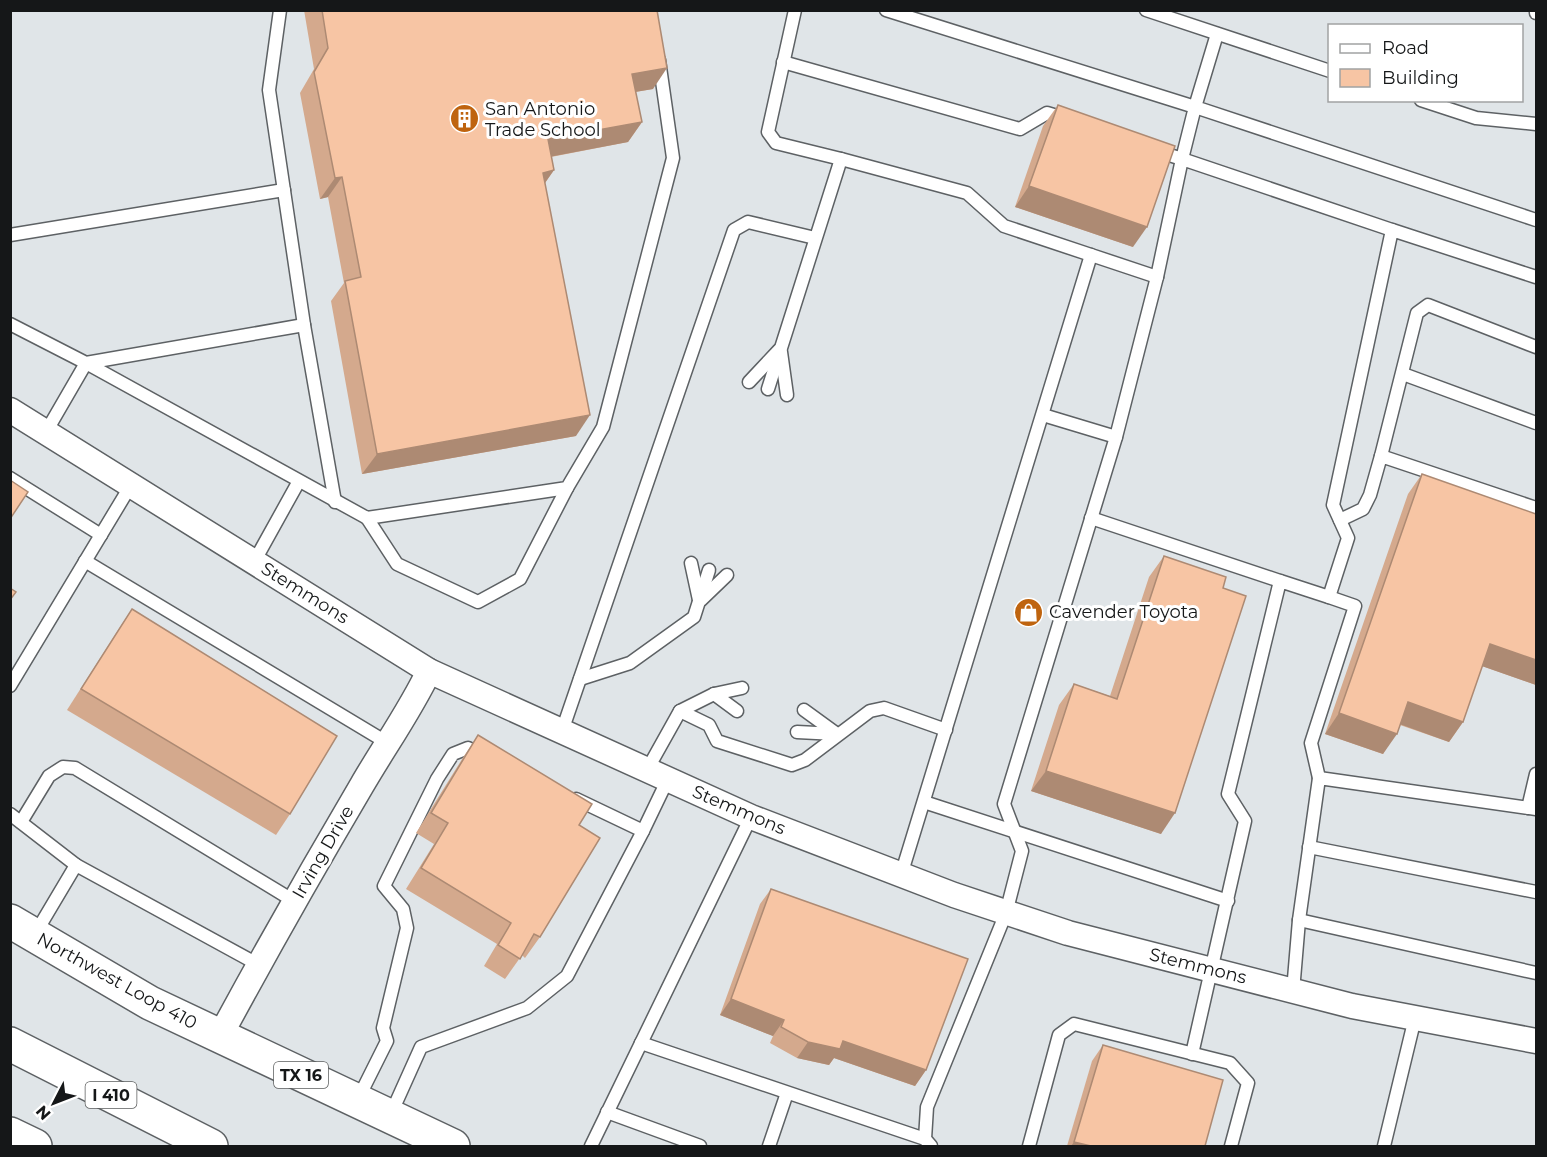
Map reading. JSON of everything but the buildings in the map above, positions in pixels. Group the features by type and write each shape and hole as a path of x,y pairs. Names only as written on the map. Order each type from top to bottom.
{"main road":[{"name":"Northwest Loop 410","path":"22,928 150,1003 453,1146"},
{"name":"I 410","path":"10,1044 211,1146"},
{"path":"10,1134 35,1146"}],"street":[{"name":"Stemmons","path":"10,410 429,671 751,817 901,875 1068,933 1352,1006 1536,1041"},
{"name":"Irving Drive","path":"220,1036 294,900 387,742 418,694 429,671"}],"lane":[{"path":"280,10 269,90 304,325 335,502"},
{"path":"795,10 768,132 776,143 968,193 1004,226 1157,277"},
{"path":"886,10 1195,107 1536,220"},
{"path":"1146,10 1328,71"},
{"path":"641,1043 928,1143 927,1107 1006,913 1022,851 1004,804 1116,436 1157,277 1195,107 1217,34"},
{"path":"10,324 86,363 367,518 398,564 477,602 520,579 567,488 603,427 673,158 657,45"},
{"path":"783,62 1020,129 1047,113 1081,124"},
{"path":"1427,102 1476,118 1536,124"},
{"path":"1148,147 1536,277"},
{"path":"768,389 841,159"},
{"path":"10,235 284,190"},
{"path":"562,731 734,230 748,222 815,238"},
{"path":"1329,597 1348,538 1333,505 1392,230"},
{"path":"901,875 1091,255"},
{"path":"1340,520 1363,509 1370,495 1417,313 1428,305 1536,347"},
{"path":"86,363 304,325"},
{"path":"749,382 781,348"},
{"path":"781,348 787,395"},
{"path":"46,432 86,363"},
{"path":"1403,374 1536,423"},
{"path":"1043,414 1116,436"},
{"path":"1381,456 1536,508"},
{"path":"10,478 101,535"},
{"path":"254,562 299,481"},
{"path":"10,686 131,485"},
{"path":"367,518 567,488"},
{"path":"1091,518 1355,606 1311,743 1319,778 1299,920 1293,991"},
{"path":"85,561 387,742"},
{"path":"691,563 700,601"},
{"path":"580,679 630,663 694,617 709,570"},
{"path":"700,601 727,575"},
{"path":"1192,1054 1245,821 1228,794 1280,581"},
{"path":"389,1116 422,1047 527,1008 567,976 643,831 658,774 680,711 714,694 742,688"},
{"path":"714,694 737,711"},
{"path":"680,711 709,725 717,741 792,765 805,760 870,711 884,708 946,730"},
{"path":"804,710 837,734"},
{"path":"797,732 837,734"},
{"path":"357,1100 387,1041 382,1028 407,928 403,909 384,886 437,779 453,754 468,748 489,758"},
{"path":"21,822 49,776 63,767 75,768 294,900"},
{"path":"1319,778 1532,809 1536,774"},
{"path":"561,792 643,831"},
{"path":"924,802 1228,901"},
{"path":"10,814 76,865 259,965"},
{"path":"591,1146 751,817"},
{"path":"1309,847 1536,892"},
{"path":"22,928 76,865"},
{"path":"1299,920 1536,973"},
{"path":"1384,1146 1416,1018"},
{"path":"1029,1146 1059,1035 1074,1024 1230,1063 1248,1083 1231,1146"},
{"path":"769,1146 788,1093"},
{"path":"607,1112 700,1146"}],"place":[{"name":"San Antonio Trade School","path":"464,119"},
{"name":"Cavender Toyota","path":"1028,612"}]}
